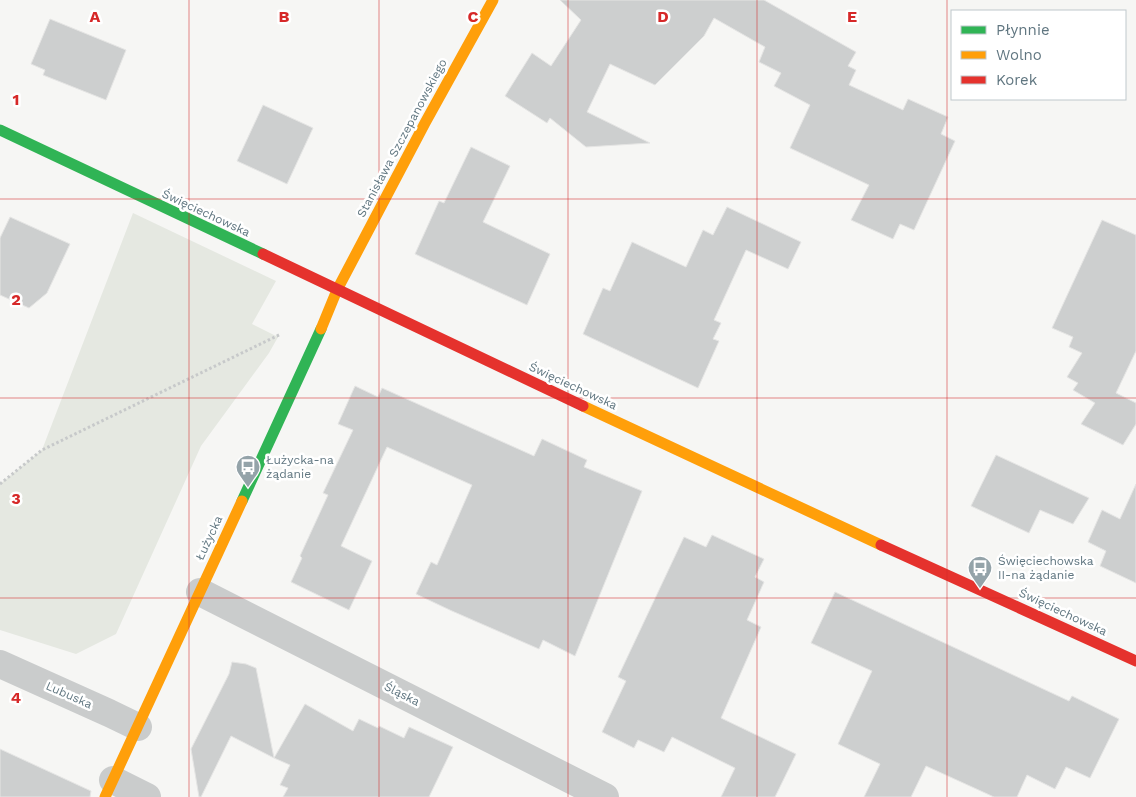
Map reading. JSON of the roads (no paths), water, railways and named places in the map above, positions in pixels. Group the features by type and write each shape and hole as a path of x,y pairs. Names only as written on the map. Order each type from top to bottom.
{"street":[{"name":"Stanisława Szczepanowskiego","path":"337,290 425,123 493,0"},
{"name":"Święciechowska","path":"0,130 825,520 1136,661"},
{"name":"Łużycka","path":"109,788 318,336 337,290"},
{"name":"Śląska","path":"200,592 605,797"},
{"name":"Lubuska","path":"0,664 138,728"},
{"path":"109,788 147,797"}],"place":[{"name":"Łużycka-na żądanie","path":"248,488"},
{"name":"Święciechowska II-na żądanie","path":"980,589"}]}
